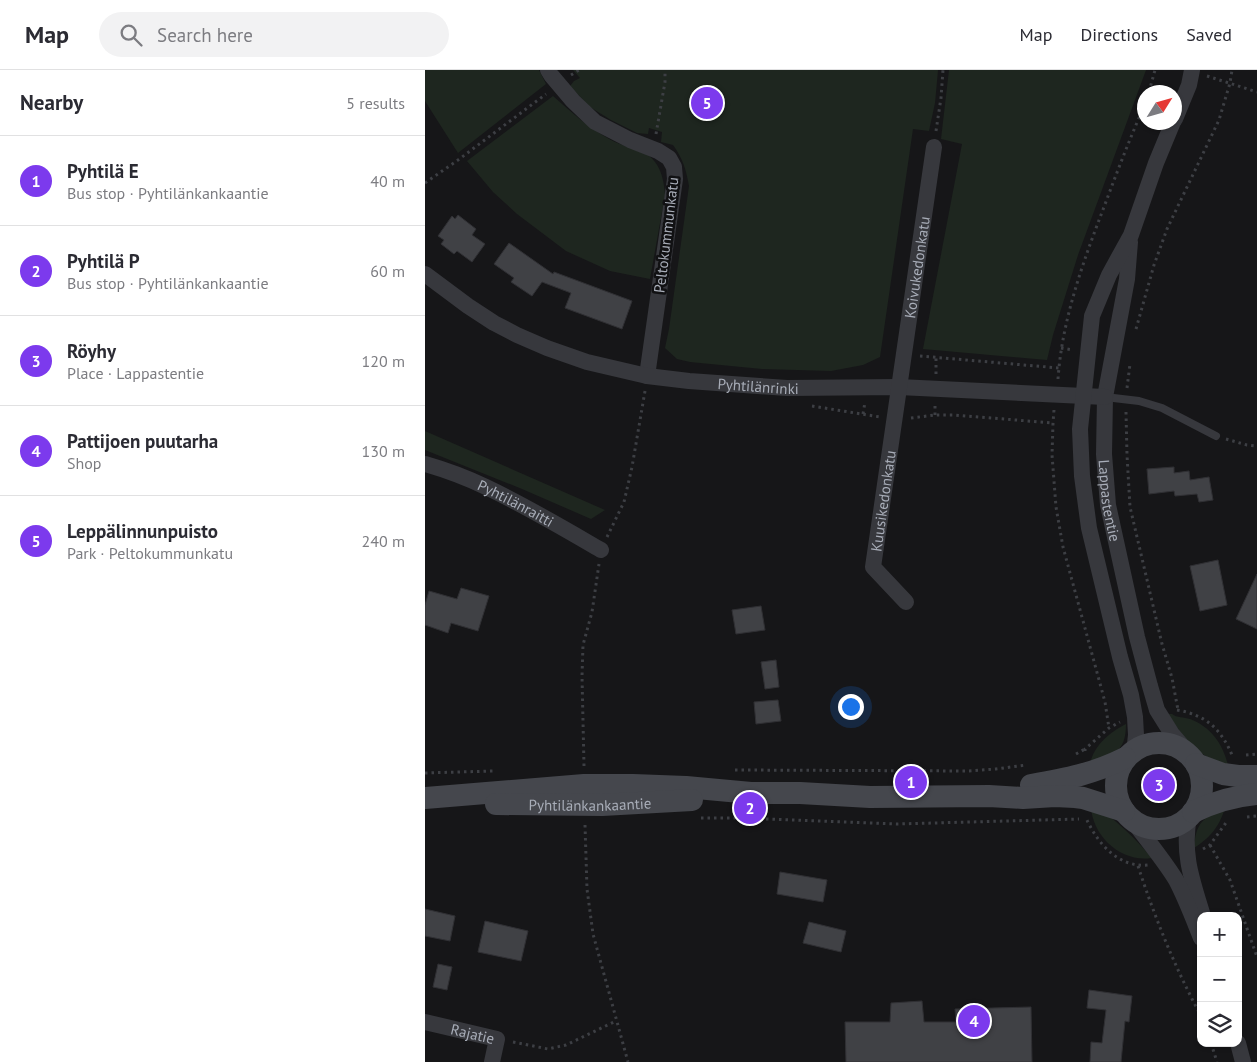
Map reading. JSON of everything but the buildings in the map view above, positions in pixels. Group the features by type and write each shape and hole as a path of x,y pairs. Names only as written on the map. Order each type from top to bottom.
{"street":[{"name":"Peltokummunkatu","path":"548,70 573,101 595,122 669,158 674,167 675,179 647,376"},
{"name":"Lappastentie","path":"1182,102 1193,70"},
{"name":"Lappastentie","path":"1128,755 1135,744 1135,717 1089,528 1081,476 1080,429 1093,316 1109,275 1131,235 1156,163 1170,130"},
{"name":"Koivukedonkatu","path":"899,387 934,147"},
{"name":"Lappastentie","path":"1131,235 1127,279 1105,397 1104,454 1108,505 1137,637 1157,710 1172,734 1193,759"},
{"name":"Pyhtilänrinki","path":"428,273 468,306 517,335 587,362 647,376 787,388 899,387 1105,397"},
{"name":"Kuusikedonkatu","path":"899,387 873,567 906,602"},
{"name":"Pyhtilänraitti","path":"425,464 485,486 525,506 601,550"},
{"path":"1197,928 1175,880 1117,799 1115,784 1118,770 1128,755 1146,744 1157,742 1174,745 1184,750 1193,759 1223,774 1257,776"},
{"name":"Pyhtilänkankaantie","path":"989,796 1087,774 1106,768 1128,755"},
{"path":"1193,759 1201,776 1202,788 1200,801 1191,815 1186,832 1187,857 1202,912"},
{"path":"1128,816 1144,827 1165,829 1178,825 1211,803 1233,776"},
{"path":"1233,776 1257,794"},
{"name":"Pyhtilänkankaantie","path":"427,798 584,785 633,785 686,787 751,793 800,793 870,797 1075,797 1083,798 1128,816"},
{"name":"Pyhtilänkankaantie","path":"427,798 494,804 585,805 676,801 751,793"},
{"name":"Rajatie","path":"425,1022 497,1039 492,1062"},
{"path":"1239,1047 1243,1062"}],"lane":[{"path":"1105,397 1139,401 1162,408 1216,436"}],"path":[{"path":"425,183 459,160 579,70"},
{"path":"653,149 665,82 665,70"},
{"path":"934,147 943,70"},
{"path":"1151,85 1155,70"},
{"path":"1135,332 1142,304 1167,229 1219,120 1232,70"},
{"path":"1229,83 1257,92"},
{"path":"904,355 1059,368"},
{"path":"1130,361 1126,400 1130,507 1162,644 1172,678 1178,710"},
{"path":"591,767 584,768 583,645 592,612 601,550 624,502 632,467 647,376"},
{"path":"807,405 895,419 935,415 1053,423"},
{"path":"1216,436 1257,446"},
{"path":"1069,756 1085,749"},
{"path":"729,770 969,771 1034,764"},
{"path":"1187,857 1210,845 1231,816 1233,808 1233,776"},
{"path":"585,805 587,889 593,934 628,1062"},
{"path":"695,818 750,818 897,824 1086,818 1091,830 1100,843 1111,854 1138,866 1165,864"},
{"path":"1210,845 1230,880 1257,957"},
{"path":"1138,866 1172,958 1197,1009"},
{"path":"497,1039 548,1049 566,1045 616,1022"},
{"path":"1212,1047 1217,1062"}],"shaded area":[{"path":"425,70 539,70 546,84 458,153 425,101"},
{"path":"573,70 938,70 935,103 929,131 913,129 880,357 863,365 831,371 762,369 690,362 677,359 665,348 689,186 685,169 673,145 661,142 662,132 649,128 648,134 637,133 590,107 570,86 580,78"},
{"path":"949,70 1146,70 1140,85 1137,85 1137,94 1078,255 1047,360 923,349 962,144 941,139"},
{"path":"553,96 603,136 646,154 656,163 662,175 665,195 650,279 610,271 566,251 517,214 493,192 467,161"},
{"path":"425,431 605,510 591,519 425,450"},
{"path":"1168,714 1197,722 1210,732 1223,750 1228,765 1209,758 1197,750 1181,733"},
{"path":"1126,724 1124,741 1121,747 1111,755 1090,765 1098,746 1103,740"},
{"path":"1091,806 1115,821 1152,858 1130,856 1119,852 1110,845 1097,827"},
{"path":"1225,808 1214,831 1194,848 1197,832 1202,822"}],"place":[{"name":"Leppälinnunpuisto","path":"707,103"},
{"name":"Pyhtilä E","path":"911,782"},
{"name":"Röyhy","path":"1159,785"},
{"name":"Pyhtilä P","path":"750,808"},
{"name":"Pattijoen puutarha","path":"974,1021"}]}
